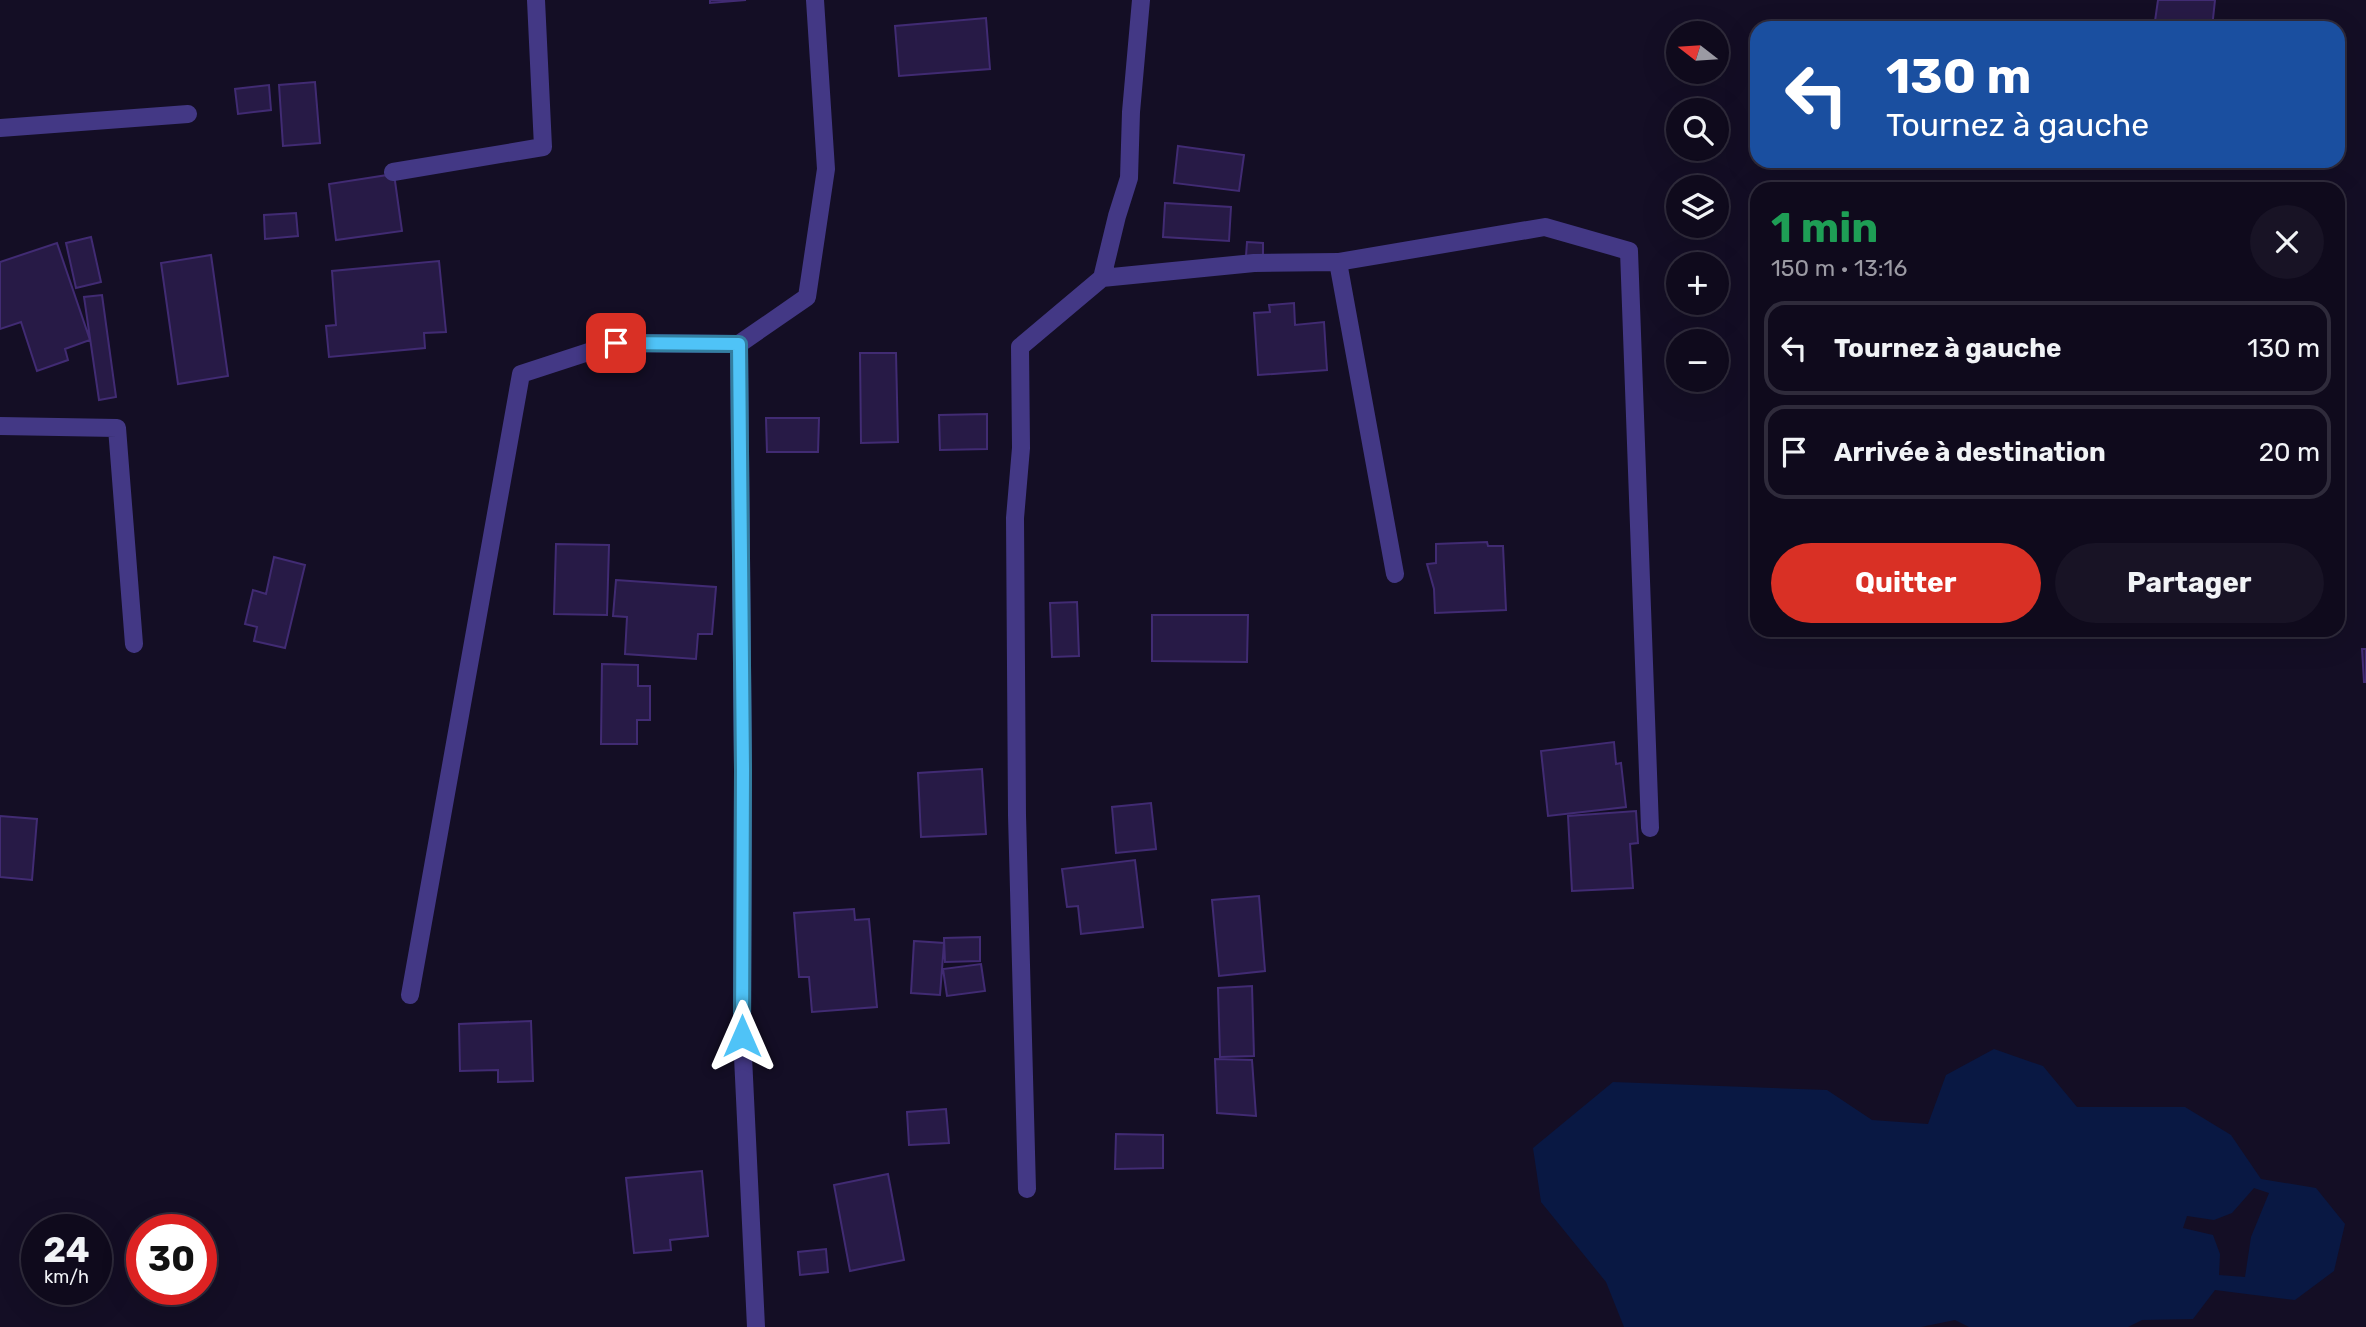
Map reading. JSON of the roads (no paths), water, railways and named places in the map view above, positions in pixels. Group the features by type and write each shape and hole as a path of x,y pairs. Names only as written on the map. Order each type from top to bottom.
{"street":[{"path":"393,172 542,147 536,0"},
{"path":"410,995 521,374 616,343 739,344 807,297 826,169 815,0"},
{"path":"1102,278 1129,178 1140,0"},
{"path":"0,128 188,114"},
{"path":"1027,1189 1017,815 1016,517 1021,448 1020,347 1102,278 1254,262 1338,262 1545,227 1629,251 1650,828"},
{"path":"1338,262 1395,574"},
{"path":"739,344 743,770 742,1036 756,1327"},
{"path":"0,426 117,428 134,644"}],"water":[{"path":"1994,1049 2043,1066 2077,1107 2185,1107 2231,1135 2261,1179 2316,1188 2345,1224 2334,1271 2295,1300 2215,1290 2193,1319 2142,1320 2128,1327 1969,1327 1955,1320 1921,1327 1624,1327 1606,1282 1541,1202 1533,1148 1613,1082 1827,1090 1872,1120 1928,1124 1946,1075","holes":["2254,1188 2269,1193 2251,1237 2245,1277 2219,1275 2220,1254 2213,1235 2183,1228 2187,1216 2214,1220 2232,1213"]}]}
